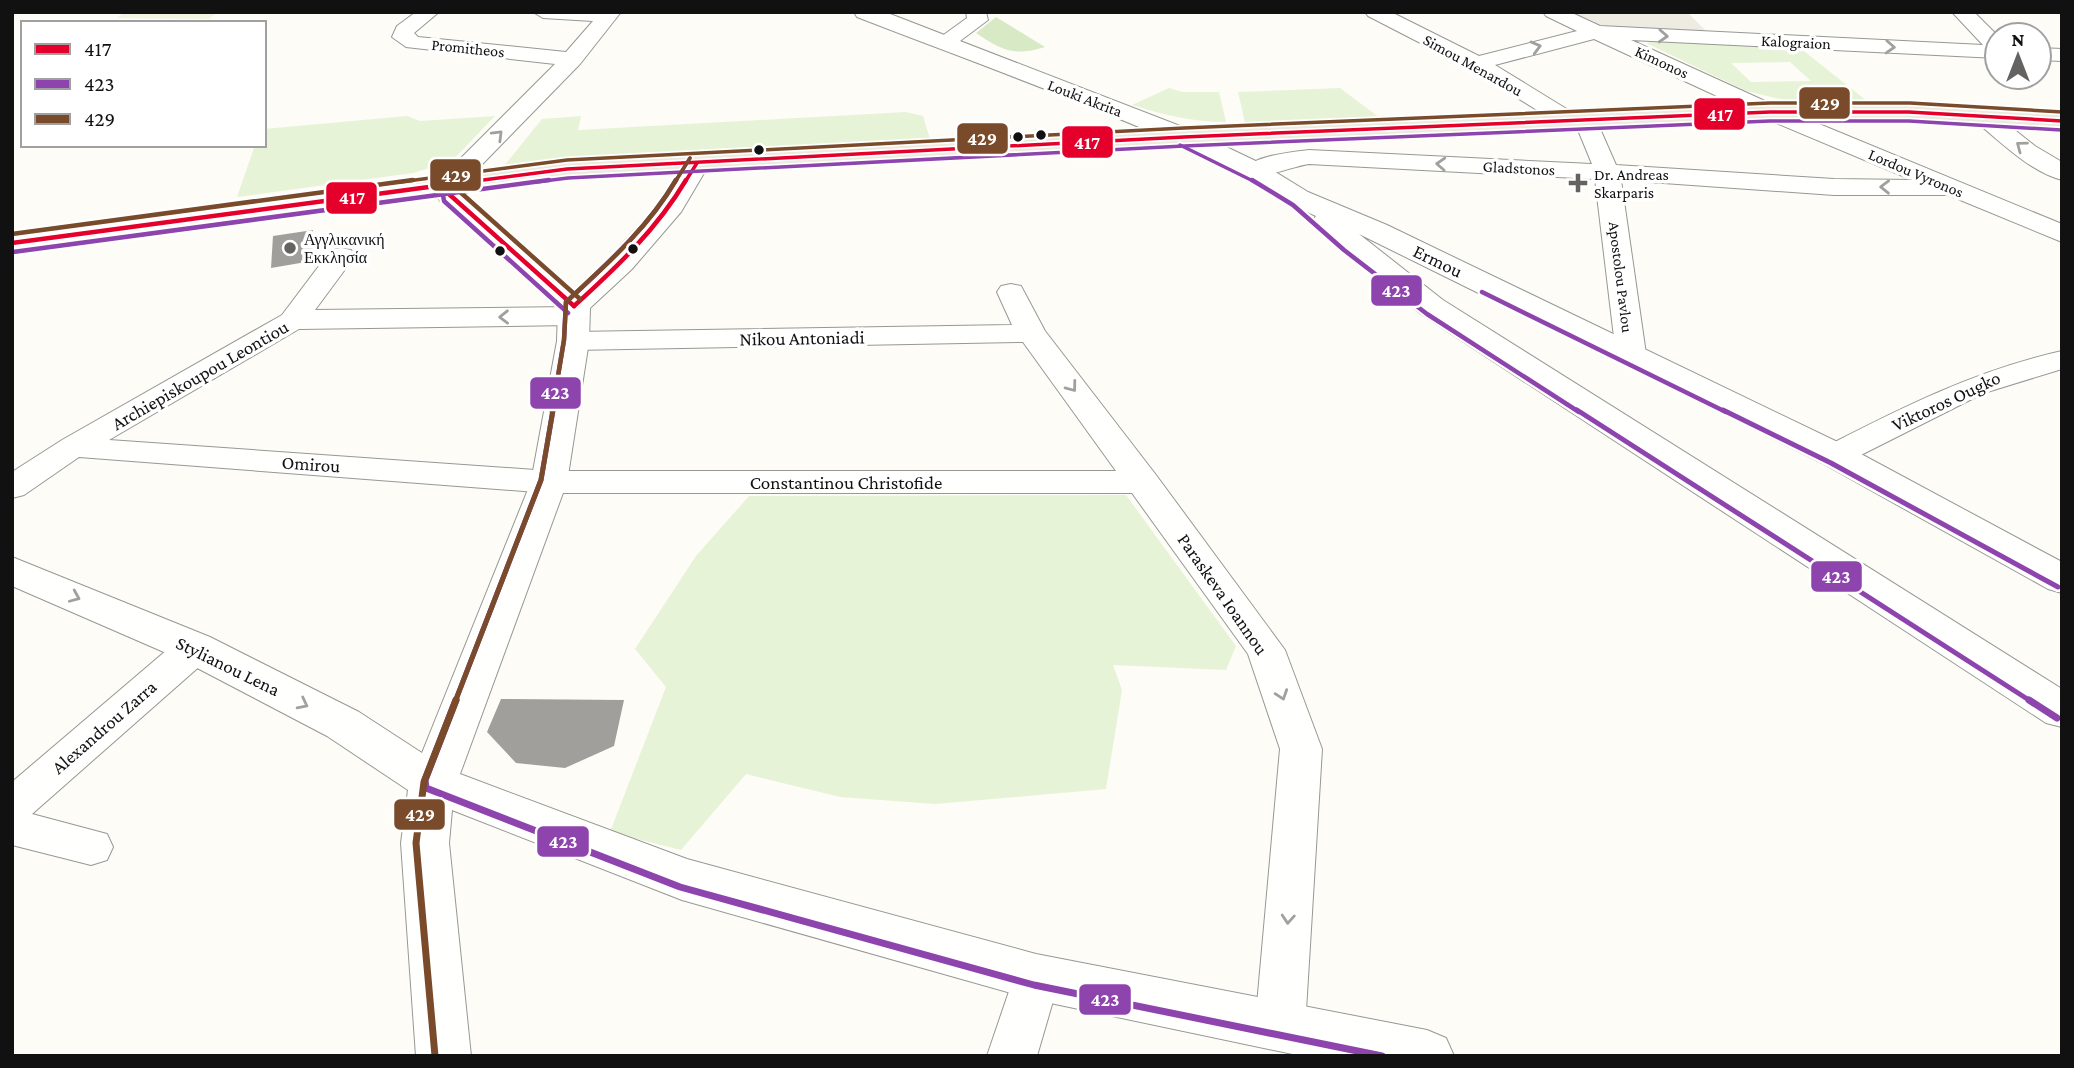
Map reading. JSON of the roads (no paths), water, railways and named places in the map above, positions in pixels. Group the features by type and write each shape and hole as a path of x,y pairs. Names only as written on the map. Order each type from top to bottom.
{"main road":[{"path":"12,243 567,169 1098,141 1770,112 1845,110 2062,121"},
{"path":"1098,141 1115,131 1119,111"}],"street":[{"name":"Promitheos","path":"429,12 404,30 402,37 413,43 572,59"},
{"path":"543,12 610,14"},
{"name":"Louki Akrita","path":"865,12 1184,137 1254,172 1363,237"},
{"path":"945,43 974,25 978,20 976,12"},
{"name":"Simou Menardou","path":"1375,12 1477,63 1578,120"},
{"name":"Kimonos","path":"1553,12 1770,112"},
{"path":"1962,12 1983,33"},
{"path":"573,321 450,195 450,183 572,59 610,14"},
{"path":"1477,63 1595,32"},
{"name":"Kalograion","path":"1595,32 1983,51"},
{"name":"Lordou Vyronos","path":"1770,112 2062,234"},
{"path":"1983,116 2027,151 2062,173"},
{"name":"Apostolou Pavlou","path":"1578,120 1607,172 1631,354"},
{"name":"Gladstonos","path":"1254,172 1284,160 1309,157 1834,187 1953,188"},
{"path":"444,1056 425,843 433,783 549,482 573,321 671,206 697,163"},
{"path":"1363,237 1432,307 2062,712"},
{"name":"Ermou","path":"1363,237 1631,354 1835,455 2062,579"},
{"path":"292,321 341,256"},
{"name":"Paraskeva Ioannou","path":"1011,292 1031,333 1266,650 1301,749 1280,1027"},
{"name":"Archiepiskoupou Leontiou","path":"12,487 73,447 292,321 573,321"},
{"name":"Nikou Antoniadi","path":"573,321 1031,333"},
{"name":"Viktoros Ougko","path":"1835,455 1965,390 2024,366 2062,360"},
{"name":"Omirou","path":"73,447 549,482"},
{"name":"Constantinou Christofide","path":"549,482 1144,482"},
{"name":"Stylianou Lena","path":"12,570 195,648 343,724 433,783 682,879 1036,977 1427,1056"},
{"name":"Alexandrou Zarra","path":"12,807 195,648"},
{"path":"12,827 92,848"},
{"path":"1012,1056 1036,977"}],"place":[{"name":"Dr. Andreas Skarparis","path":"1578,183"},
{"name":"Αγγλικανική Εκκλησία","path":"290,248"}]}
